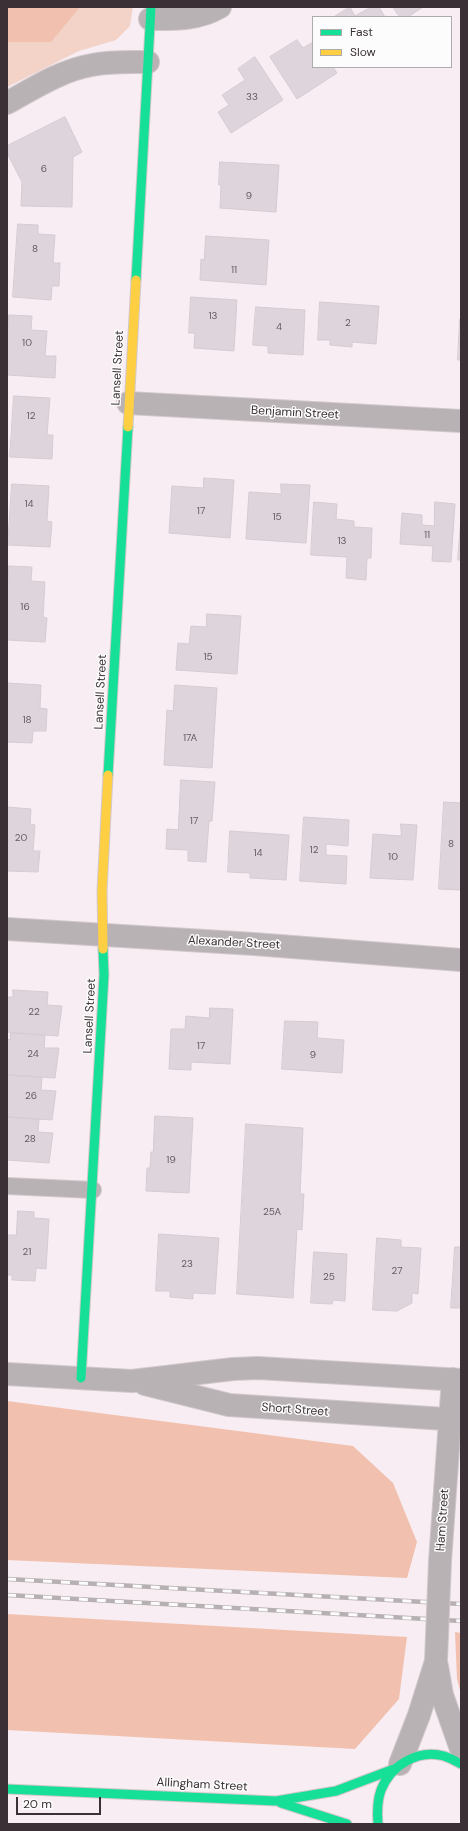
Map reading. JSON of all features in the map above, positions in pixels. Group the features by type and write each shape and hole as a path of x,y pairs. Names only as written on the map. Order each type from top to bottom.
{"street":[{"path":"151,13 190,18 203,15 220,7"},
{"name":"Lansell Street","path":"81,1378 93,1190 104,975 102,891 128,403 151,13"},
{"path":"7,102 53,78 76,69 109,62 148,62"},
{"name":"Benjamin Street","path":"128,403 461,421"},
{"name":"Alexander Street","path":"7,930 254,944 461,960"},
{"name":"Short Street","path":"7,1374 132,1381 233,1369 258,1368 457,1379"},
{"name":"Ham Street","path":"457,1379 456,1420 440,1562 436,1661 442,1695 461,1749"},
{"name":"Short Street","path":"132,1381 229,1405 456,1420"},
{"name":"Ham Street","path":"397,1766 419,1715 436,1661"},
{"name":"Allingham Street","path":"7,1789 88,1791 276,1801 336,1791 397,1766 414,1757 430,1755 445,1757 461,1764"},
{"path":"378,1824 376,1812 378,1796 384,1781 397,1766"},
{"name":"Allingham Street","path":"276,1801 334,1818 346,1824"}],"lane":[{"path":"7,1186 93,1190"}],"shaded area":[{"path":"7,7 133,7 130,26 116,40 79,51 7,87"},
{"path":"7,7 80,7 51,42 7,42"},
{"path":"7,1401 353,1446 393,1483 417,1542 407,1578 7,1560"},
{"path":"7,1614 407,1637 399,1699 355,1749 7,1730"},
{"path":"455,1632 461,1633 461,1694 457,1679"}],"building":[{"path":"350,7 355,16 336,16"},
{"path":"371,7 379,7 384,16 355,16"},
{"path":"393,7 423,7 410,16 399,16"},
{"path":"297,40 303,48 312,43 312,68 334,68 337,73 297,99 270,57"},
{"path":"255,57 283,100 231,133 218,112 229,105 222,95 245,80 238,69"},
{"path":"65,117 82,152 73,157 72,207 21,206 22,182 7,153 7,146"},
{"path":"220,162 279,165 276,212 220,208"},
{"path":"18,224 38,225 38,234 55,235 53,263 60,263 59,286 52,286 51,300 13,297"},
{"path":"206,236 269,240 266,285 200,280 201,259 204,260"},
{"path":"191,297 237,300 234,351 194,348 195,333 189,333"},
{"path":"320,302 379,306 376,344 352,342 352,347 330,345 330,340 318,340"},
{"path":"256,307 305,310 303,355 268,353 268,346 253,345"},
{"path":"9,315 32,316 31,330 47,331 45,356 56,356 55,378 7,375"},
{"path":"460,319 461,360 458,360"},
{"path":"14,396 50,398 47,435 53,435 52,459 10,457"},
{"path":"204,478 234,480 230,538 169,533 172,486 203,488"},
{"path":"12,484 49,486 47,521 52,522 50,547 8,545"},
{"path":"281,484 310,485 306,543 246,539 249,492 281,494"},
{"path":"314,502 337,504 336,519 354,521 354,527 372,528 371,558 367,558 366,580 346,578 347,557 311,555"},
{"path":"435,502 455,504 451,562 432,561 433,546 400,544 402,513 422,515 422,525 434,526"},
{"path":"461,518 461,560 458,560"},
{"path":"9,566 32,567 31,581 45,582 43,617 47,618 45,642 7,640"},
{"path":"207,614 241,616 237,674 176,670 178,643 189,644 191,626 206,627"},
{"path":"7,683 41,685 40,708 47,709 46,731 33,731 32,743 7,742"},
{"path":"175,685 217,688 212,768 164,765 167,710 173,711"},
{"path":"181,780 215,782 212,821 209,821 206,862 188,861 188,850 166,849 167,829 178,830"},
{"path":"444,802 461,803 461,890 439,889"},
{"path":"7,807 31,809 30,824 35,825 33,851 40,851 38,872 7,871"},
{"path":"304,817 349,820 348,846 326,844 326,855 347,856 346,884 300,881"},
{"path":"401,824 417,825 413,880 370,878 373,834 401,836"},
{"path":"230,831 289,835 286,880 250,878 250,873 228,872"},
{"path":"13,990 48,992 47,1005 62,1006 58,1036 7,1032 7,997 13,997"},
{"path":"210,1008 233,1009 230,1064 191,1062 191,1070 169,1069 171,1029 185,1029 186,1016 209,1018"},
{"path":"285,1021 318,1022 317,1038 344,1040 342,1073 282,1069"},
{"path":"11,1033 45,1035 44,1048 59,1048 55,1078 7,1075 7,1039 10,1040"},
{"path":"8,1075 42,1077 41,1090 56,1091 52,1120 7,1117"},
{"path":"155,1116 193,1118 189,1193 146,1191 147,1168 150,1168 151,1152 153,1152"},
{"path":"7,1117 39,1119 38,1132 53,1133 49,1163 7,1160"},
{"path":"246,1124 303,1128 300,1194 304,1194 302,1230 297,1229 293,1298 237,1294"},
{"path":"18,1211 34,1212 34,1218 49,1219 46,1269 36,1268 35,1281 12,1280 12,1275 7,1275 7,1235 16,1235"},
{"path":"159,1234 219,1238 215,1294 193,1293 193,1299 170,1297 170,1291 156,1291"},
{"path":"377,1238 401,1240 401,1247 421,1248 418,1294 412,1293 412,1303 397,1311 373,1310"},
{"path":"455,1247 461,1247 461,1308 451,1308"},
{"path":"314,1252 347,1254 345,1301 333,1300 332,1304 311,1303"}],"railway":[{"path":"7,1579 461,1604"},
{"path":"7,1595 461,1621"}],"traffic: fast":[{"path":"136,280 151,7"},
{"path":"108,775 128,427"},
{"path":"81,1378 104,975 103,949"},
{"path":"378,1824 377,1815 381,1790 391,1773 398,1766 415,1757 434,1754 444,1756 461,1764"},
{"path":"7,1789 276,1801 336,1791 394,1769"},
{"path":"281,1803 347,1824"}],"traffic: slow":[{"path":"128,427 136,280"},
{"path":"103,949 102,891 108,775"}]}
